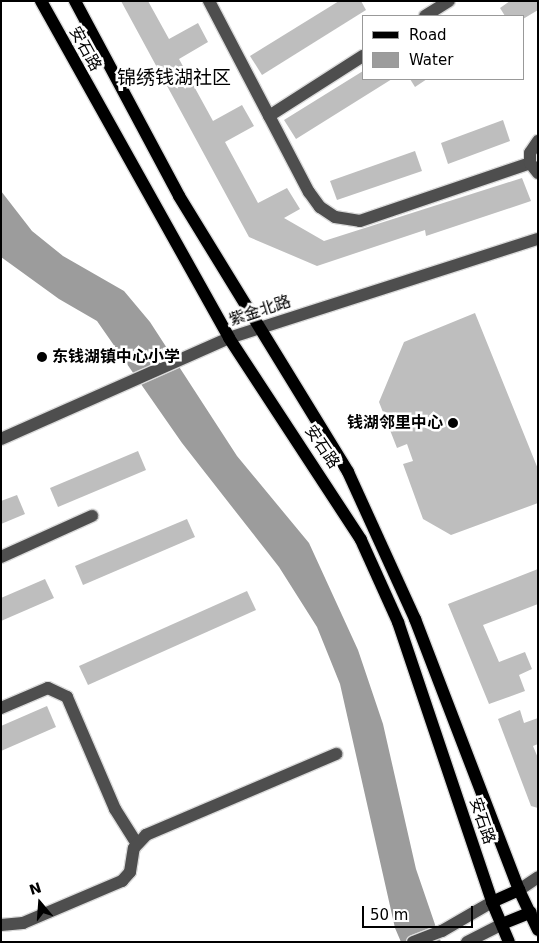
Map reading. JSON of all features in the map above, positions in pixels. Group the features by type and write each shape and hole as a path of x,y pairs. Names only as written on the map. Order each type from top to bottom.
{"main road":[{"name":"安石路","path":"41,1 229,338 361,540 398,622 492,902 509,942"},
{"name":"安石路","path":"75,1 179,196 258,328 348,472 378,533 415,619 519,890 534,910 538,930"},
{"path":"492,902 519,890"},
{"path":"502,924 534,910"}],"street":[{"path":"209,1 269,116 320,207 346,221 360,221 534,168 530,153 538,141"},
{"path":"427,15 449,1"},
{"path":"269,116 362,57"},
{"name":"紫金北路","path":"1,439 229,338 538,239"},
{"path":"1,557 92,516"},
{"path":"1,708 48,688 67,697 115,809 137,844"},
{"path":"1,925 23,922 122,881 130,872 137,844 146,836 336,754"},
{"path":"519,890 538,878"},
{"path":"413,942 442,931 492,902"},
{"path":"467,942 502,924"}],"water":[{"path":"1,191 32,231 63,256 124,291 150,322 237,456 309,543 358,650 383,724 416,869 441,942 401,942 395,928 340,684 317,627 279,567 182,443 97,321 59,299 1,257"}],"building":[{"path":"121,1 148,1 169,39 198,23 208,42 179,59 213,121 242,105 254,126 225,142 258,203 287,188 300,209 284,218 324,241 522,178 531,201 426,236 425,230 317,266 249,237"},
{"path":"339,1 361,1 366,10 262,75 250,56"},
{"path":"510,1 538,1 538,10 524,18 524,15 504,15 500,8"},
{"path":"362,72 362,80 390,80 296,139 284,120"},
{"path":"411,80 426,80 415,87"},
{"path":"503,120 510,141 448,164 441,143"},
{"path":"415,151 422,171 337,200 330,181"},
{"name":"钱湖邻里中心","path":"475,313 538,469 538,503 451,535 423,519 403,464 413,461 407,444 397,448 379,402 404,342"},
{"path":"138,451 146,470 58,507 50,488"},
{"path":"17,495 25,514 1,524 1,501"},
{"path":"187,519 195,537 83,585 75,566"},
{"path":"538,569 538,604 483,625 499,662 525,652 532,669 519,675 525,691 489,704 448,604"},
{"path":"45,579 54,598 1,621 1,598"},
{"path":"247,591 256,610 88,685 79,666"},
{"path":"47,706 56,727 1,751 1,726"},
{"path":"520,710 524,723 538,718 538,744 533,746 538,758 538,808 531,806 498,719"}],"place":[{"name":"东钱湖镇中心小学","path":"42,357"},
{"name":"钱湖邻里中心","path":"453,423"}],"district":[{"name":"锦绣钱湖社区","path":"174,78"}]}
